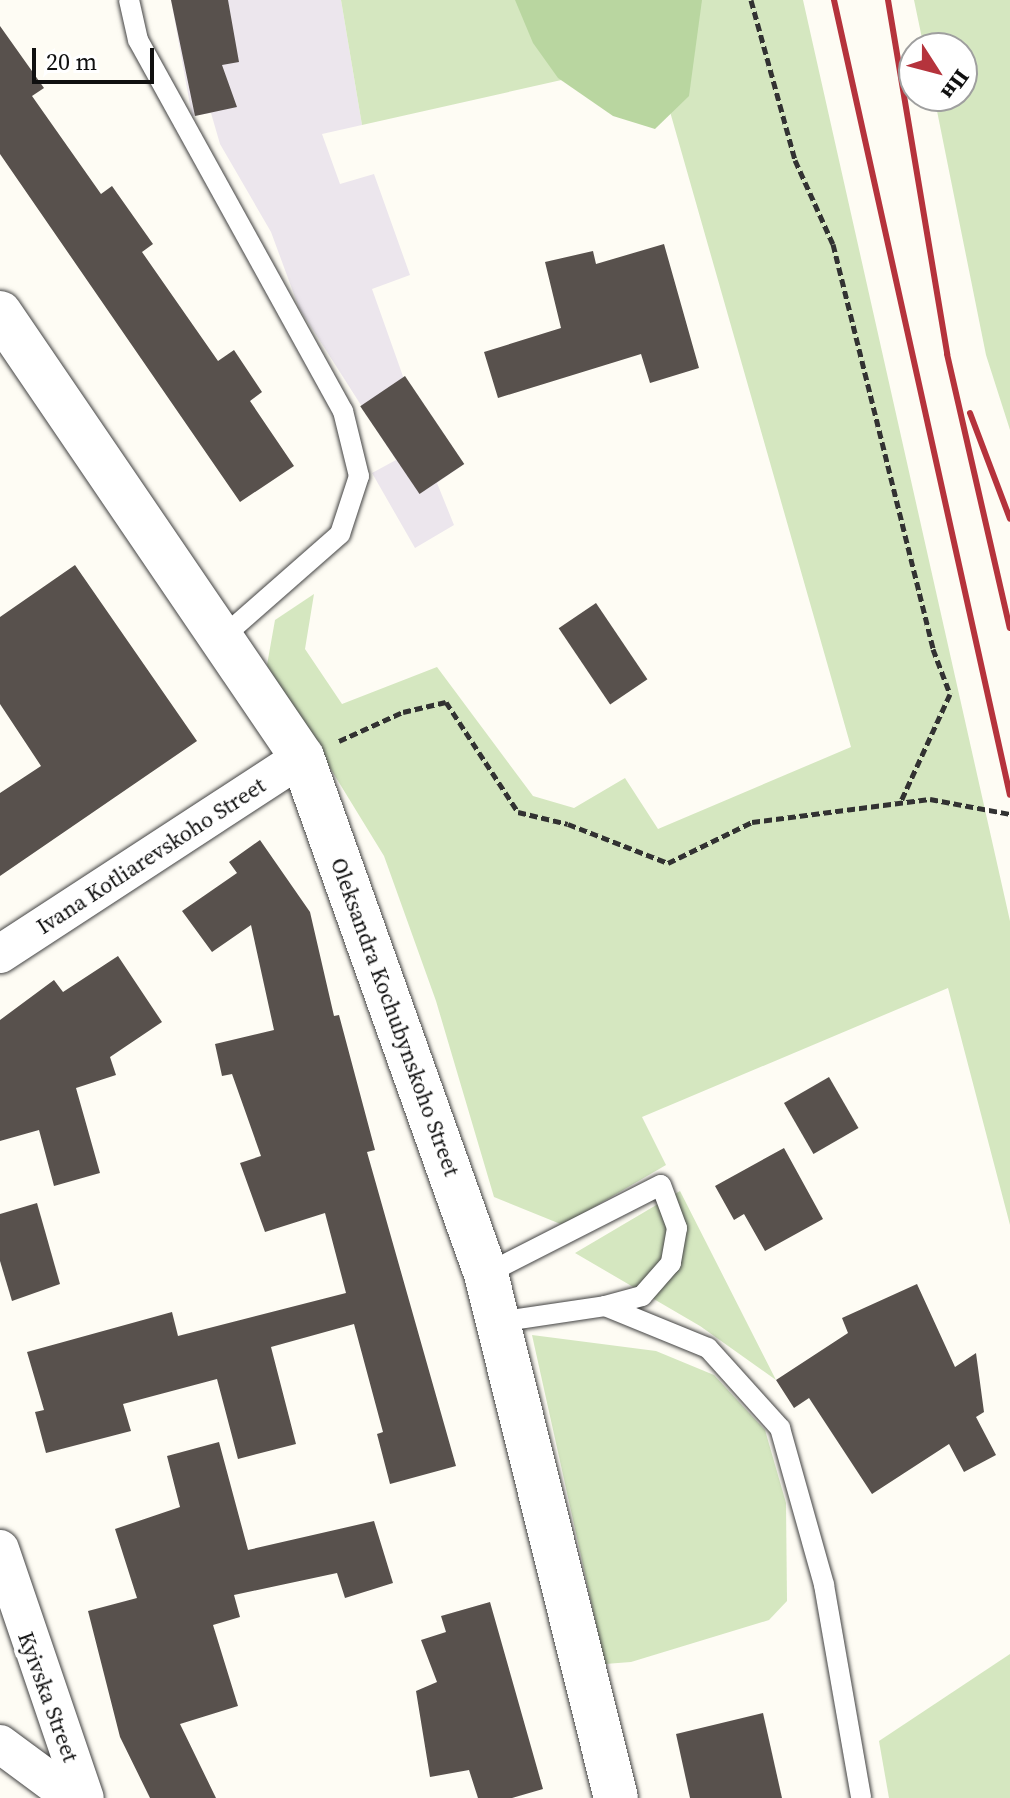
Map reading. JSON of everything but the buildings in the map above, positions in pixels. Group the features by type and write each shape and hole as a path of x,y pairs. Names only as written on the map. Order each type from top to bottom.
{"street":[{"name":"Oleksandra Kochubynskoho Street","path":"0,313 224,636 302,757 486,1274 616,1798"},
{"name":"Ivana Kotliarevskoho Street","path":"0,954 302,757"},
{"name":"Kyivska Street","path":"0,1549 85,1798"},
{"path":"0,1744 73,1798"}],"lane":[{"path":"129,0 138,40 343,411 359,476 340,534 224,636"},
{"path":"486,1274 661,1185 677,1228 671,1263 642,1296 605,1306 498,1322"},
{"path":"605,1306 708,1348 780,1428 824,1585 861,1798"}],"path":[{"path":"751,0 795,160 833,244 933,649 950,694 900,803"},
{"path":"302,757 403,712 446,702 518,812 568,824 668,863 752,822 930,799 1010,814"}],"shaded area":[{"path":"171,0 341,0 362,125 322,134 340,184 374,174 410,275 372,289 427,444 443,433 464,464 437,483 454,525 415,548 372,473 396,460 299,308 271,232 220,144 211,113 192,116"}],"green space":[{"path":"341,0 803,0 1010,921 1010,1225 948,988 642,1117 666,1165 563,1225 494,1197 436,1001 384,856 267,665 275,620 314,594 305,649 342,704 437,667 533,796 574,808 625,778 658,829 851,747 655,59 362,125"},
{"path":"515,0 702,0 689,96 655,129 613,116 558,78 533,43"},
{"path":"914,0 1010,0 1010,430 986,355 937,112 978,112 978,32 921,32"},
{"path":"680,1191 776,1380 700,1326 575,1253"},
{"path":"532,1335 656,1351 714,1375 765,1430 786,1503 787,1601 769,1620 631,1662 605,1664"},
{"path":"1010,1654 1010,1798 889,1798 879,1741"}],"railway":[{"path":"834,0 1010,795"},
{"path":"888,0 947,354 1010,628"},
{"path":"970,413 1010,519"}]}
